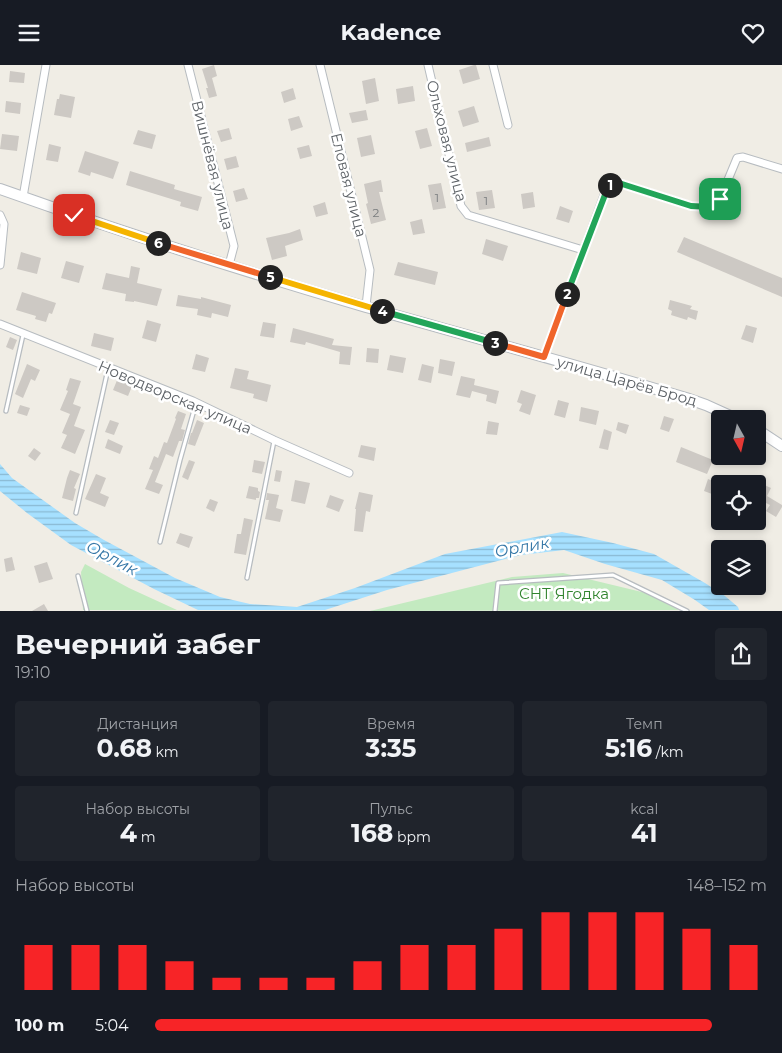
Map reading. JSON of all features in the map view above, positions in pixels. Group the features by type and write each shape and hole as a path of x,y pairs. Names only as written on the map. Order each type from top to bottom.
{"street":[{"path":"23,197 46,65"},
{"name":"Вишнёвая улица","path":"188,65 234,246 229,265"},
{"name":"Еловая улица","path":"320,65 370,270 366,306"},
{"name":"Ольховая улица","path":"428,65 461,206 468,215 583,250"},
{"path":"493,65 508,125"},
{"path":"544,357 608,187 614,183 622,184 691,206 710,207 720,199 736,158 743,157 782,169"},
{"name":"улица Царёв Брод","path":"0,189 229,265 686,398 718,410"},
{"path":"0,215 4,224 0,265"},
{"name":"Новодворская улица","path":"0,324 196,403 349,473"},
{"path":"766,435 782,446"}],"lane":[{"path":"6,411 24,334"},
{"path":"76,513 109,368"},
{"path":"160,542 196,403"},
{"path":"248,578 274,440"},
{"path":"495,611 498,583 613,575 687,611"},
{"path":"78,576 87,611"}],"green space":[{"path":"85,564 129,588 177,610 83,610 81,572"},
{"name":"СНТ Ягодка","path":"563,573 646,593 679,610 370,611 512,577"}],"water":[{"name":"Орлик","path":"0,464 12,478 75,523 104,540 175,578 220,597 250,604 297,607 355,588 445,554 562,532 654,554 711,587 711,595 725,596 739,610 709,610 662,580 564,550 521,555 387,590 325,610 198,610 71,545 0,491"}],"building":[{"path":"214,65 217,76 212,78 217,96 209,98 202,69"},
{"path":"476,65 480,79 463,84 459,70"},
{"path":"10,71 25,73 24,83 9,82"},
{"path":"375,78 379,101 366,104 362,81"},
{"path":"413,86 415,101 398,104 396,89"},
{"path":"293,88 296,99 284,103 281,92"},
{"path":"60,94 75,97 71,118 54,115 57,99 59,99"},
{"path":"6,101 21,103 20,114 5,112"},
{"path":"474,106 479,122 463,127 458,111"},
{"path":"366,110 368,120 352,123 349,113"},
{"path":"299,116 303,127 291,131 288,119"},
{"path":"229,128 232,139 221,142 217,131"},
{"path":"427,128 432,146 420,149 415,131"},
{"path":"138,130 156,135 152,149 133,144"},
{"path":"2,134 19,136 17,151 0,149"},
{"path":"371,135 375,154 361,157 357,138"},
{"path":"489,137 491,146 467,152 465,143"},
{"path":"49,144 61,147 58,162 46,160"},
{"path":"309,145 312,156 300,159 297,148"},
{"path":"85,151 119,162 113,179 91,172 90,176 78,172"},
{"path":"236,156 239,167 227,170 224,159"},
{"path":"130,171 175,185 174,189 202,197 198,211 180,206 181,202 126,185"},
{"path":"381,180 383,192 379,192 386,220 371,224 364,184"},
{"path":"441,183 446,208 433,210 428,185"},
{"path":"244,188 248,199 236,202 233,191"},
{"path":"492,190 495,208 479,210 476,192"},
{"path":"533,192 535,207 523,209 521,194"},
{"path":"325,202 328,214 316,217 313,206"},
{"path":"560,206 573,211 569,223 556,219"},
{"path":"422,219 425,233 413,235 410,222"},
{"path":"300,229 303,240 285,246 287,256 272,260 266,238"},
{"path":"684,237 782,278 782,297 677,252"},
{"path":"486,239 508,246 503,261 482,254"},
{"path":"21,252 41,258 37,274 17,269"},
{"path":"66,261 84,266 79,283 61,278"},
{"path":"398,262 438,272 435,285 394,275"},
{"path":"131,266 140,268 137,283 162,289 157,306 125,301 126,294 102,289 106,273 129,278"},
{"path":"22,292 56,303 52,314 49,313 46,322 35,319 36,316 16,310"},
{"path":"178,295 201,299 201,297 231,305 228,317 212,313 211,318 197,315 198,309 176,306"},
{"path":"670,300 692,306 690,309 698,311 696,320 688,317 687,320 671,315 672,311 668,309"},
{"path":"147,320 161,324 156,342 142,338"},
{"path":"263,322 276,324 274,338 260,336"},
{"path":"746,325 757,328 753,343 741,339"},
{"path":"293,328 334,339 332,345 352,347 350,365 339,364 340,352 306,342 305,345 290,342"},
{"path":"94,333 114,338 111,351 91,346"},
{"path":"10,337 17,340 13,350 6,347"},
{"path":"367,348 379,349 378,363 366,362"},
{"path":"196,354 209,358 205,372 192,369"},
{"path":"390,355 406,358 403,373 387,370"},
{"path":"440,359 455,362 452,376 438,373"},
{"path":"27,364 40,370 35,381 31,379 23,398 15,394"},
{"path":"422,364 434,367 431,383 418,380"},
{"path":"235,368 249,371 247,379 271,385 267,402 253,398 254,394 230,388"},
{"path":"461,376 475,379 474,385 499,391 496,404 486,401 487,395 472,391 470,398 456,395"},
{"path":"70,378 81,381 73,404 81,407 74,426 85,430 75,454 61,448 67,435 62,433 70,414 60,410 68,391 66,390"},
{"path":"118,378 133,384 128,396 113,390"},
{"path":"521,390 536,395 530,415 519,411 522,404 517,402"},
{"path":"558,400 569,403 565,418 554,415"},
{"path":"20,405 30,408 27,416 17,413"},
{"path":"581,407 599,411 596,425 579,421"},
{"path":"178,411 186,414 181,429 185,430 182,441 179,441 173,457 166,454 155,482 163,485 159,494 145,489 153,470 149,469 154,456 158,458 164,442 167,443"},
{"path":"664,416 674,419 669,432 660,429"},
{"path":"110,420 119,423 114,435 105,432"},
{"path":"197,420 204,423 195,446 188,444"},
{"path":"488,421 499,423 497,435 486,434"},
{"path":"618,422 629,425 626,434 616,430"},
{"path":"604,429 612,432 608,450 599,448"},
{"path":"108,439 123,446 120,454 105,448"},
{"path":"361,445 376,448 374,461 358,457"},
{"path":"681,447 711,459 707,474 676,462"},
{"path":"34,448 41,453 35,461 28,456"},
{"path":"189,460 195,462 188,480 182,477"},
{"path":"254,460 265,462 262,474 252,472"},
{"path":"70,470 80,474 74,488 76,489 73,501 62,498"},
{"path":"276,470 282,471 280,482 274,481"},
{"path":"96,474 106,478 100,493 109,497 105,507 85,499"},
{"path":"708,479 711,480 711,494 704,491"},
{"path":"295,480 310,483 305,504 291,501"},
{"path":"249,486 258,488 260,492 259,498 256,498 256,500 246,498"},
{"path":"766,486 771,488 767,496 782,505 776,517 766,511 770,505 766,503"},
{"path":"359,492 373,495 370,512 366,511 363,532 354,531 355,509"},
{"path":"267,493 279,495 276,508 283,510 280,522 265,519 269,500 266,500"},
{"path":"330,495 344,500 339,512 326,507"},
{"path":"210,499 218,502 214,512 206,508"},
{"path":"244,518 253,520 246,555 234,553 237,534 241,534"},
{"path":"180,533 193,537 189,548 176,543"},
{"path":"12,557 15,570 6,572 4,559"},
{"path":"47,562 53,579 39,583 34,566"},
{"path":"44,604 48,611 32,611"}],"route":[{"path":"74,215 229,265 544,357 608,187 614,183 622,184 691,206 710,207 720,199"}]}
